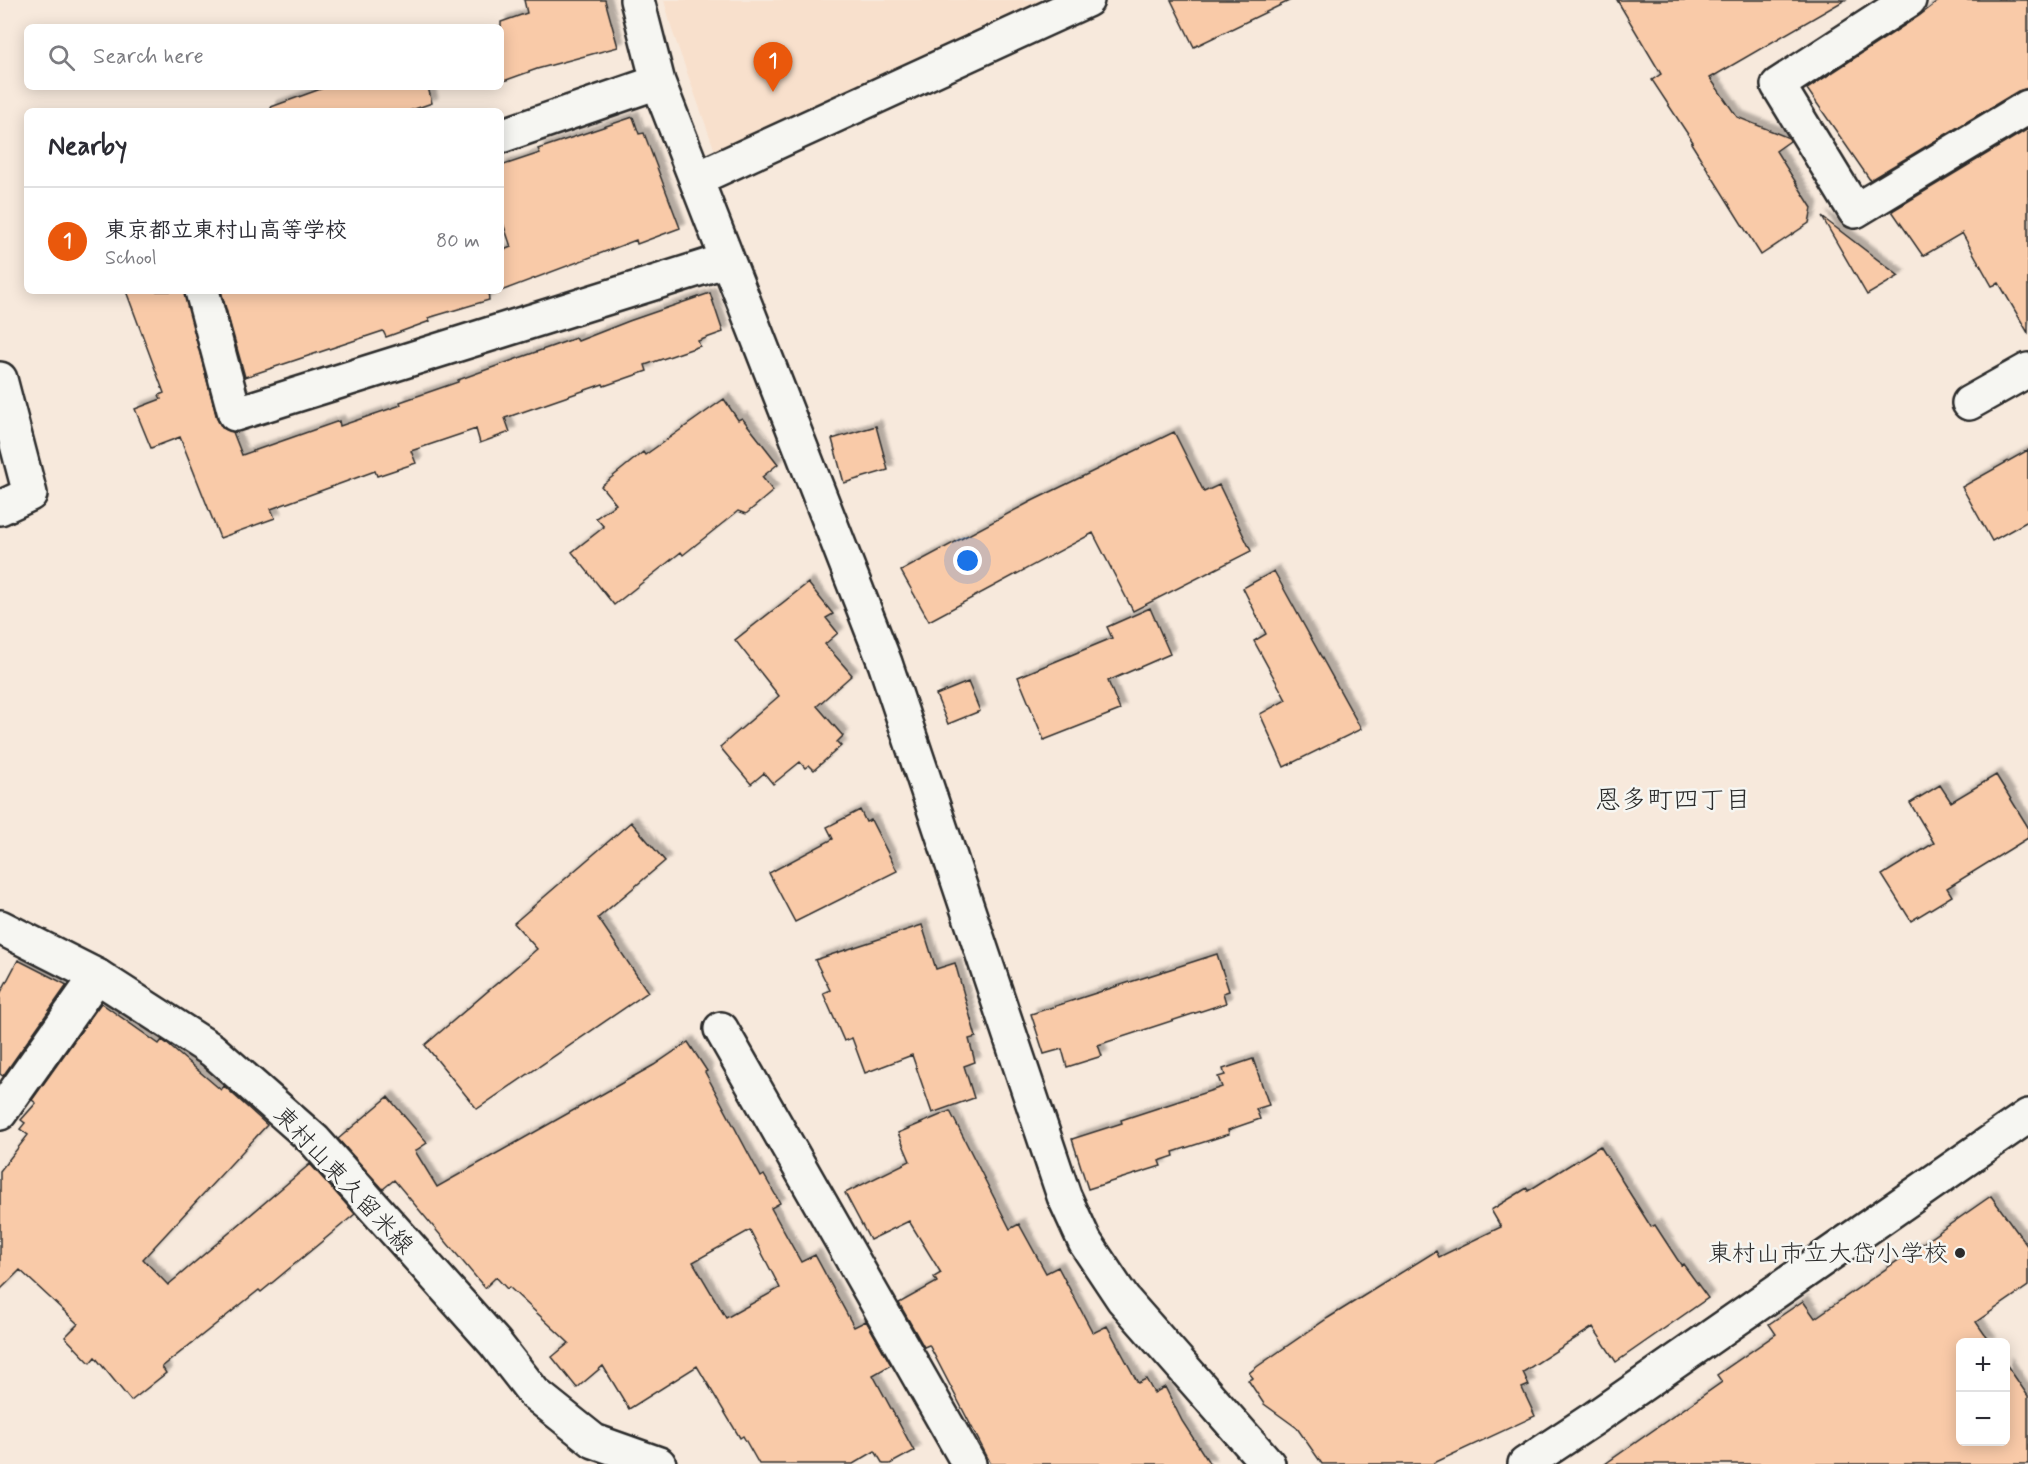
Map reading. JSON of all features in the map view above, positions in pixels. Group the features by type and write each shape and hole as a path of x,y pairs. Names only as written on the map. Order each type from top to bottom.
{"street":[{"path":"637,0 658,82 885,663 1064,1196 1085,1242 1123,1299 1268,1464"},
{"path":"696,179 1087,0"},
{"path":"1909,0 1778,84 1855,211 2028,107"},
{"path":"504,135 658,82"},
{"path":"203,294 235,414 727,260"},
{"path":"1969,404 2028,369"},
{"path":"0,379 30,494 0,508"},
{"name":"東村山東久留米線","path":"0,927 97,976 212,1050 314,1140 495,1343 534,1393 594,1441 659,1464"},
{"path":"0,1113 97,976"},
{"path":"721,1029 969,1464"},
{"path":"1525,1464 2028,1116"}],"shaded area":[{"path":"664,0 1057,0 716,154 672,30"}],"building":[{"path":"524,0 605,0 618,47 537,69 504,81 504,24 501,22 527,13"},
{"path":"1171,0 1291,0 1194,47"},
{"path":"1617,0 1845,0 1710,78 1737,117 1789,138 1790,141 1776,151 1812,208 1809,223 1761,255 1691,143 1693,142 1652,80 1661,74"},
{"path":"1940,0 2028,0 2028,88 2018,91 1870,180 1807,89"},
{"path":"318,90 429,90 432,103 418,108 271,107"},
{"path":"633,117 639,134 644,133 680,228 637,244 636,240 504,290 504,250 511,247 504,226 504,165 540,153 538,149"},
{"path":"2028,129 2028,333 1999,283 1992,286 1962,233 1923,256 1892,211"},
{"path":"1822,217 1899,276 1867,295"},
{"path":"710,293 723,332 698,341 700,346 645,365 647,371 505,418 510,432 480,443 476,429 411,451 416,463 377,476 375,471 271,509 275,518 220,538 180,437 151,448 135,409 161,399 159,395 164,393 127,294 185,294 217,419 222,428 233,432 242,455 339,421 340,426 401,405 400,402 458,382 458,380 576,338 578,341"},
{"path":"222,294 488,294 489,300 428,318 430,321 386,337 383,331 245,377"},
{"path":"724,399 738,420 742,418 778,464 762,477 773,491 746,514 738,511 683,555 681,552 614,605 572,552 604,527 596,518 616,504 601,486 643,452 645,455"},
{"path":"876,426 888,470 844,483 832,439"},
{"path":"1174,432 1204,492 1219,485 1251,551 1133,611 1093,533 929,621 901,571 1032,501"},
{"path":"2028,450 2028,521 1992,541 1962,487"},
{"path":"1274,571 1361,729 1284,767 1260,714 1286,700 1254,641 1266,634 1243,588"},
{"path":"808,583 833,614 826,618 838,633 825,644 852,675 817,706 843,736 837,742 841,746 814,770 809,765 805,768 800,762 773,784 764,773 751,784 720,747 779,696 735,640"},
{"path":"1150,608 1170,654 1108,681 1120,710 1044,740 1018,677 1112,638 1107,627"},
{"path":"968,682 980,711 948,724 936,695"},
{"path":"1996,775 2028,827 2028,838 1947,888 1952,896 1911,921 1882,875 1934,843 1910,803 1940,785 1951,802"},
{"path":"860,810 866,822 871,820 897,871 795,922 769,873 833,839 827,827"},
{"path":"631,822 665,861 598,918 648,992 477,1109 425,1045 537,949 514,923"},
{"path":"922,925 936,969 955,963 976,1037 969,1039 975,1062 964,1066 974,1098 932,1113 912,1055 865,1073 852,1038 844,1041 823,993 830,990 815,960"},
{"path":"1217,954 1229,991 1223,993 1226,1003 1098,1045 1102,1056 1067,1067 1062,1049 1044,1054 1031,1014"},
{"path":"18,960 67,985 3,1076 0,1074 0,994"},
{"path":"101,1003 159,1044 162,1040 221,1090 224,1086 267,1125 143,1259 168,1285 310,1164 355,1214 261,1292 259,1290 162,1367 166,1373 131,1401 95,1357 90,1363 65,1337 78,1324 20,1270 0,1290 0,1171 28,1135 20,1129 25,1123 21,1120 36,1103 32,1100"},
{"path":"688,1042 707,1071 705,1072 761,1177 764,1175 780,1203 771,1208 801,1262 815,1255 854,1327 866,1321 891,1365 873,1375 914,1451 890,1464 883,1464 875,1451 853,1464 759,1464 743,1436 740,1438 697,1366 629,1409 603,1366 577,1388 552,1357 569,1343 496,1277 485,1288 394,1180 383,1189 338,1139 388,1097 427,1143 415,1151 437,1187 654,1065","holes":["750,1230 780,1288 726,1318 693,1262"]},
{"path":"1253,1059 1269,1105 1256,1109 1260,1119 1228,1130 1229,1134 1173,1152 1174,1156 1159,1161 1161,1166 1088,1189 1072,1139 1122,1123 1121,1120 1222,1087 1218,1077 1225,1075 1223,1069"},
{"path":"950,1111 1010,1229 1019,1224 1046,1273 1058,1267 1093,1333 1107,1326 1138,1383 1146,1379 1154,1393 1165,1387 1182,1421 1210,1464 991,1464 929,1345 924,1347 899,1303 937,1282 934,1277 941,1273 909,1221 870,1240 845,1193 910,1161 898,1133"},
{"path":"1600,1146 1651,1227 1655,1225 1681,1265 1683,1264 1708,1298 1616,1362 1593,1327 1523,1372 1529,1385 1522,1388 1535,1416 1432,1464 1322,1464 1297,1428 1264,1404 1248,1380 1253,1378 1249,1373 1258,1366 1328,1318 1436,1251 1439,1257 1501,1227 1491,1210 1527,1188 1528,1191"},
{"name":"東村山市立大岱小学校","path":"1991,1196 2028,1247 2028,1286 1976,1322 1987,1338 1956,1338 1956,1446 2010,1446 2010,1370 2028,1396 2028,1464 1605,1464 1722,1382 1717,1375 1776,1334 1769,1324 1803,1301 1815,1318"}],"place":[{"name":"東京都立東村山高等学校","path":"773,92"},
{"name":"東村山市立大岱小学校","path":"1960,1253"}],"district":[{"name":"恩多町四丁目","path":"1673,799"}]}
